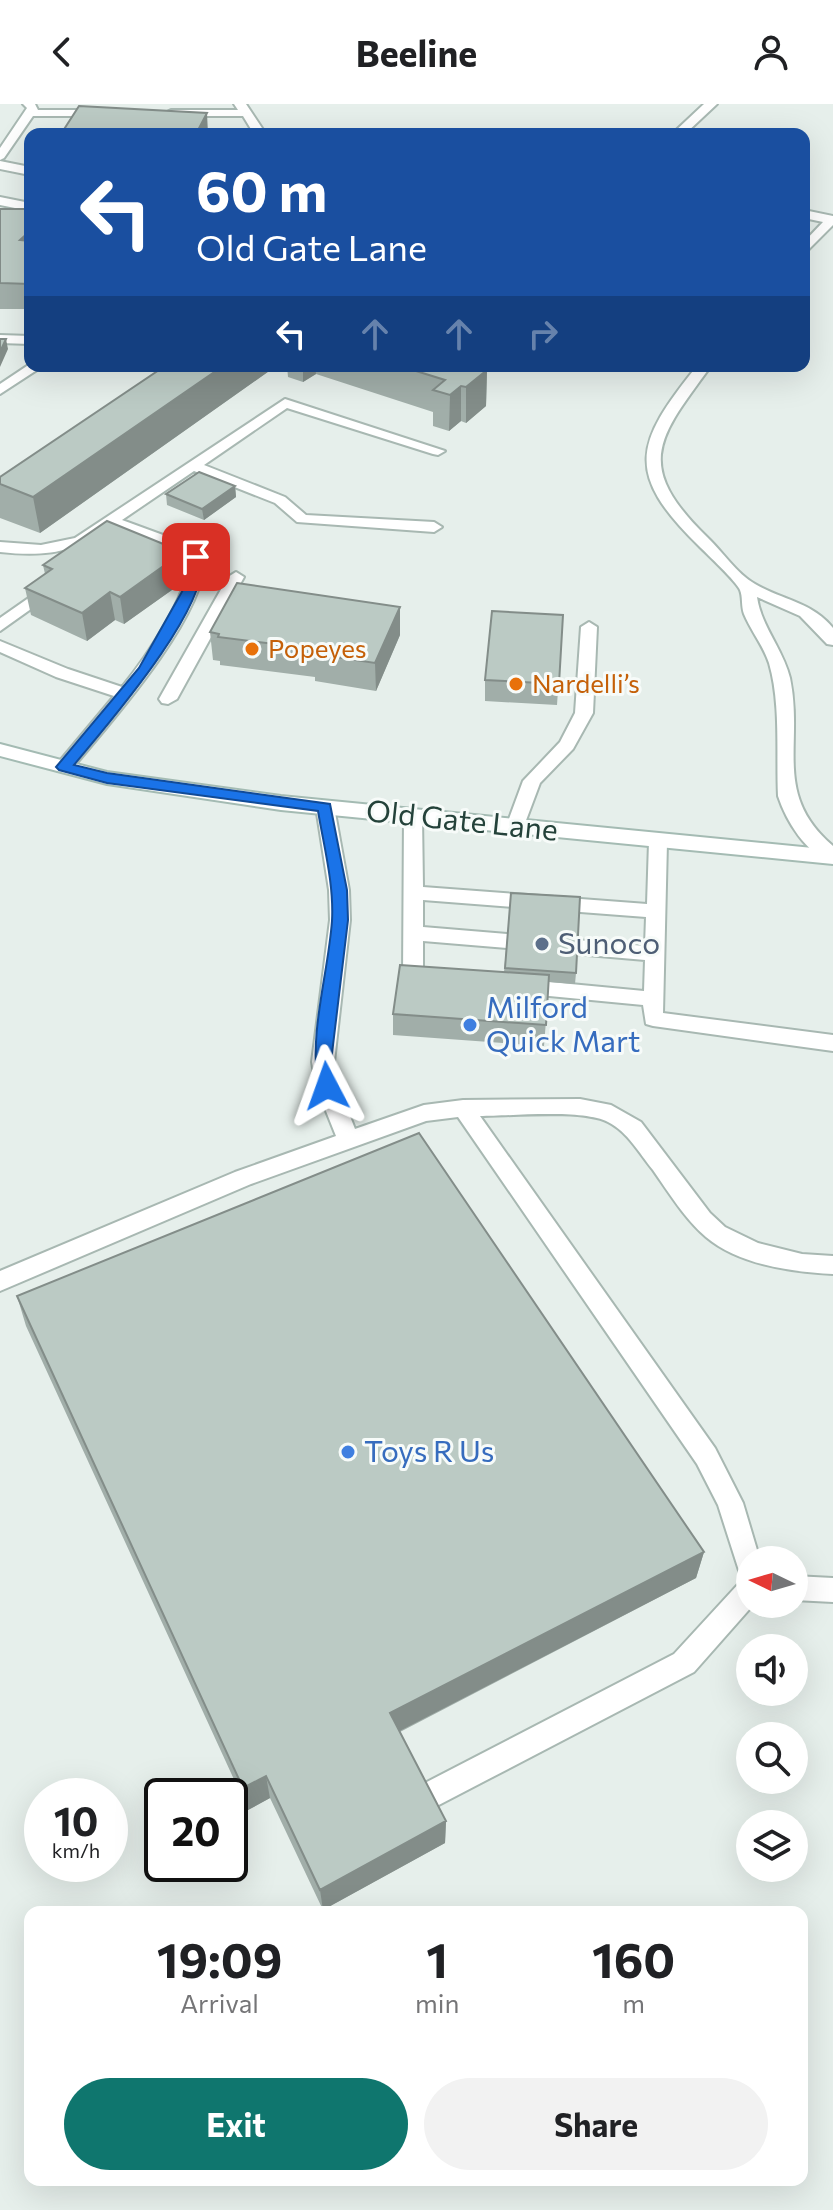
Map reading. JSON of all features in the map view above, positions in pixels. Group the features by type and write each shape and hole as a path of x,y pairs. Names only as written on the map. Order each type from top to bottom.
{"main road":[{"name":"Old Gate Lane","path":"0,750 107,778 325,807 658,842 833,856"}],"lane":[{"path":"685,128 711,104"},
{"path":"0,156 29,108 123,113"},
{"path":"154,113 244,109 256,128"},
{"path":"0,165 24,170"},
{"path":"0,201 24,206"},
{"path":"810,215 832,220"},
{"path":"810,244 832,220"},
{"path":"0,339 24,340"},
{"path":"0,373 24,371"},
{"path":"0,390 28,372"},
{"path":"699,372 670,408 655,436 652,464 661,494 683,523 718,554 748,588 804,608 833,640"},
{"path":"0,547 56,549 81,541 285,403 438,451"},
{"path":"194,466 280,500 302,519 434,527"},
{"path":"64,767 145,670 191,588 197,570 196,557 187,549 125,533 110,521"},
{"path":"0,626 72,573"},
{"path":"168,699 236,577"},
{"path":"748,588 751,611 776,659 782,681 787,796 792,813 804,831 833,856"},
{"path":"515,827 532,781 567,745 584,713 589,627"},
{"path":"0,646 62,673 125,694"},
{"path":"325,807 339,890 340,920 323,1062 327,1086 348,1139"},
{"path":"413,816 413,976 458,980"},
{"path":"658,842 653,1019 833,1043"},
{"path":"413,893 654,911"},
{"path":"413,933 507,941"},
{"path":"576,947 653,954"},
{"path":"503,985 653,999"},
{"path":"0,1281 243,1178 424,1113 463,1108 580,1107 611,1113 633,1128 702,1219 717,1233 753,1251 802,1263 833,1265"},
{"path":"463,1108 706,1456 737,1523 743,1546"},
{"path":"808,1589 833,1590"},
{"path":"433,1794 684,1663 736,1605"}],"building":[{"path":"79,106 207,113 199,128 65,128"},
{"path":"0,209 24,209 24,236 20,240 24,240 24,284 0,283"},
{"path":"156,372 214,372 33,497 0,484 0,477"},
{"path":"419,372 485,372 450,395 433,390 445,380"},
{"path":"199,472 235,486 202,509 166,494"},
{"path":"107,521 183,552 120,597 110,592 82,613 25,588 52,569 43,565"},
{"path":"237,583 400,607 375,663 314,654 316,649 218,637 219,634 210,632"},
{"path":"492,611 563,615 559,684 485,680"},
{"name":"Sunoco","path":"511,893 580,897 576,973 505,968"},
{"path":"400,965 549,975 546,1025 393,1014"},
{"name":"Toys R Us","path":"419,1133 704,1552 390,1713 446,1821 320,1890 266,1776 248,1785 248,1778 238,1778 17,1296"}],"place":[{"name":"Popeyes","path":"252,649"},
{"name":"Nardelli’s","path":"516,684"},
{"name":"Sunoco","path":"542,944"},
{"name":"Milford Quick Mart","path":"470,1025"},
{"name":"Toys R Us","path":"348,1452"}],"route":[{"path":"196,557 197,570 191,588 145,670 64,767 107,778 325,807 339,890 340,920 323,1062 327,1086"}]}
